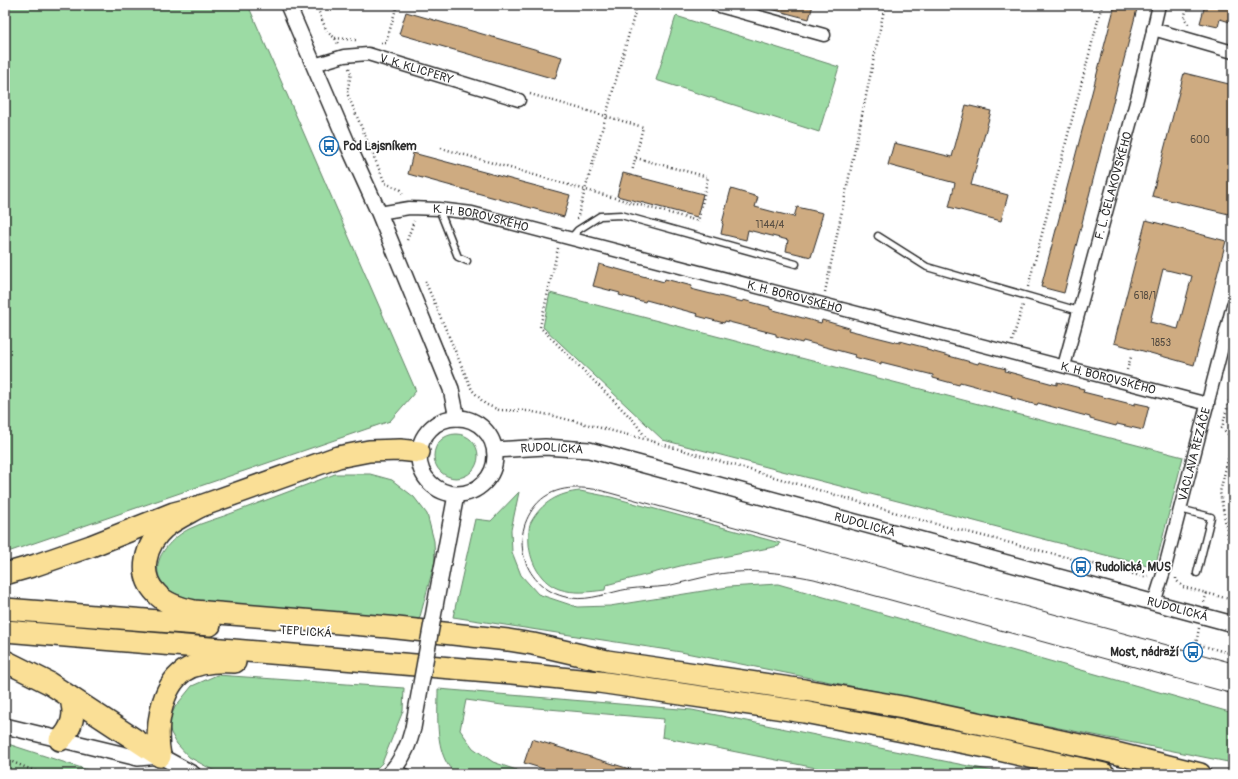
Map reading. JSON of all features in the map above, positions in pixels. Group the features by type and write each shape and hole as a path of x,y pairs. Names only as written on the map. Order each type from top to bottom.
{"highway":[{"path":"5,574 77,551 174,513 201,506 338,457 369,451 400,450 419,452"},
{"path":"201,506 164,528 148,548 145,560 145,571 148,582 156,593 176,606 194,612 388,627 508,640 555,648 607,661 796,689 903,707 1107,751 1200,774"},
{"name":"TEPLICKÁ","path":"5,609 366,637 607,661"},
{"path":"5,631 505,672 599,682 812,714 986,747 1104,774"},
{"path":"5,662 49,683 160,756"},
{"path":"160,756 158,743 159,720 165,695 175,680 183,672 192,667 206,663 230,662 511,684 599,682"},
{"path":"60,740 69,730 73,717 73,703 70,697"}],"street":[{"path":"288,5 379,214 451,389 457,418"},
{"path":"716,5 824,35"},
{"name":"F. L. ČELAKOVSKÉHO","path":"1064,366 1138,95 1159,5"},
{"path":"1153,29 1233,52"},
{"name":"V. K. KLICPERY","path":"314,65 344,56 368,54 519,100"},
{"name":"K. H. BOROVSKÉHO","path":"379,214 409,208 439,209 472,213 1208,404"},
{"name":"VÁCLAVA ŘEZÁČE","path":"1154,604 1164,572 1233,305"},
{"path":"457,418 478,424 486,431 492,440 495,450 495,462 492,472 486,482 477,489 467,493 456,495 443,492 432,486 424,476 419,464 419,452 422,441 436,424 446,420 457,418"},
{"name":"RUDOLICKÁ","path":"495,450 545,447 589,450 1154,604 1233,624"},
{"path":"392,771 403,756 410,742 456,495"},
{"path":"5,726 138,758 160,756 188,771"}],"lane":[{"path":"439,209 458,258 467,261"},
{"path":"566,237 600,216 621,215 796,264"},
{"path":"878,236 927,268 1078,311"},
{"path":"1180,509 1211,517 1197,573"},
{"path":"392,771 409,774"}],"path":[{"path":"316,5 327,32 336,38 351,73 347,93 385,183 401,190 409,208 414,221 406,239 409,246"},
{"path":"386,44 397,5"},
{"path":"637,5 586,190 566,237 540,327 633,420 648,440"},
{"path":"823,304 885,5"},
{"path":"1009,352 1026,296 1102,5"},
{"path":"1188,5 1184,18 1188,25 1194,27"},
{"path":"519,100 525,93 643,128 632,172"},
{"path":"441,148 698,221"},
{"path":"636,158 708,177 695,236"},
{"path":"422,275 472,390 485,404 499,410 527,411 550,415 648,440 924,521 1133,574"},
{"path":"1233,385 1222,428 1233,439 1220,492 1228,537 1233,551"},
{"path":"1228,537 1233,539"},
{"path":"1164,572 1175,573 1176,580 1182,587 1233,600"},
{"path":"5,759 42,774"}],"green space":[{"path":"5,5 248,5 416,391 390,421 5,553"},
{"path":"676,16 839,67 819,132 656,80"},
{"path":"550,293 1183,457 1155,568 663,440 543,327"},
{"path":"452,434 460,434 465,435 472,440 477,447 477,465 472,472 465,477 452,478 444,475 437,468 434,460 434,452 437,444 444,437"},
{"path":"335,474 370,474 392,480 414,497 427,514 434,541 435,561 418,624 196,601 174,593 163,583 158,574 160,557 172,541 180,534 200,524"},
{"path":"580,491 611,497 780,543 779,546 692,563 606,585 605,590 582,592 565,591 551,585 539,574 532,559 530,550 529,526 535,515 546,504 558,496"},
{"path":"519,492 511,530 512,552 521,575 538,594 577,607 610,606 728,587 778,584 1233,713 1233,763 681,652 453,617 475,519 491,521"},
{"path":"217,675 404,688 403,711 382,763 371,774 220,774 189,757 177,744 168,723 175,707 192,686"},
{"path":"438,689 692,710 1008,774 846,774 662,737 664,719 502,705 466,700 460,730 473,748 493,762 528,774 457,774 449,766 441,748 438,728"},
{"path":"5,743 100,774 5,774"}],"building":[{"path":"771,5 813,5 809,19 771,9"},
{"path":"1115,5 1138,5 1064,293 1041,287"},
{"path":"1205,5 1233,5 1233,23 1220,19 1218,27 1200,23"},
{"path":"406,12 562,57 555,79 399,34"},
{"path":"1184,73 1233,85 1233,215 1152,196"},
{"path":"966,105 991,111 971,185 1008,195 1001,221 949,207 955,183 888,165 894,143 952,157"},
{"path":"413,153 570,195 564,217 408,174"},
{"path":"623,173 703,194 697,217 617,196"},
{"path":"731,189 758,197 755,207 774,212 794,217 797,207 823,213 821,225 811,257 786,251 788,240 748,230 746,240 721,234 722,223"},
{"path":"1146,220 1226,241 1194,365 1114,343","holes":["1163,269 1192,276 1178,329 1150,322"]},
{"path":"599,264 664,282 665,279 692,286 691,289 770,307 770,309 821,323 822,320 849,328 848,330 927,348 927,350 978,364 979,362 1006,369 1005,371 1057,385 1057,382 1084,389 1083,392 1135,405 1135,403 1149,406 1143,430 1117,424 1116,426 1090,419 1090,417 1038,403 1037,405 1011,398 1012,396 960,382 959,385 933,378 933,375 881,362 881,364 854,357 855,355 803,341 802,343 776,336 776,334 725,321 724,323 697,316 698,314 646,300 645,302 619,295 620,293 593,286"},
{"path":"532,739 636,771 635,774 560,774 524,763"}],"tram line":[{"path":"1233,663 599,490 573,488 564,489 549,494 541,499 535,506 527,520 523,534 522,549 526,563 533,575 543,586 556,594 571,598 578,599 600,596 628,589 667,586 709,576 735,572 788,574 814,579 1233,694"}],"place":[{"name":"Pod Lajsníkem","path":"329,146"},
{"name":"Rudolická, MUS","path":"1081,567"},
{"name":"Most, nádraží","path":"1193,652"}]}
